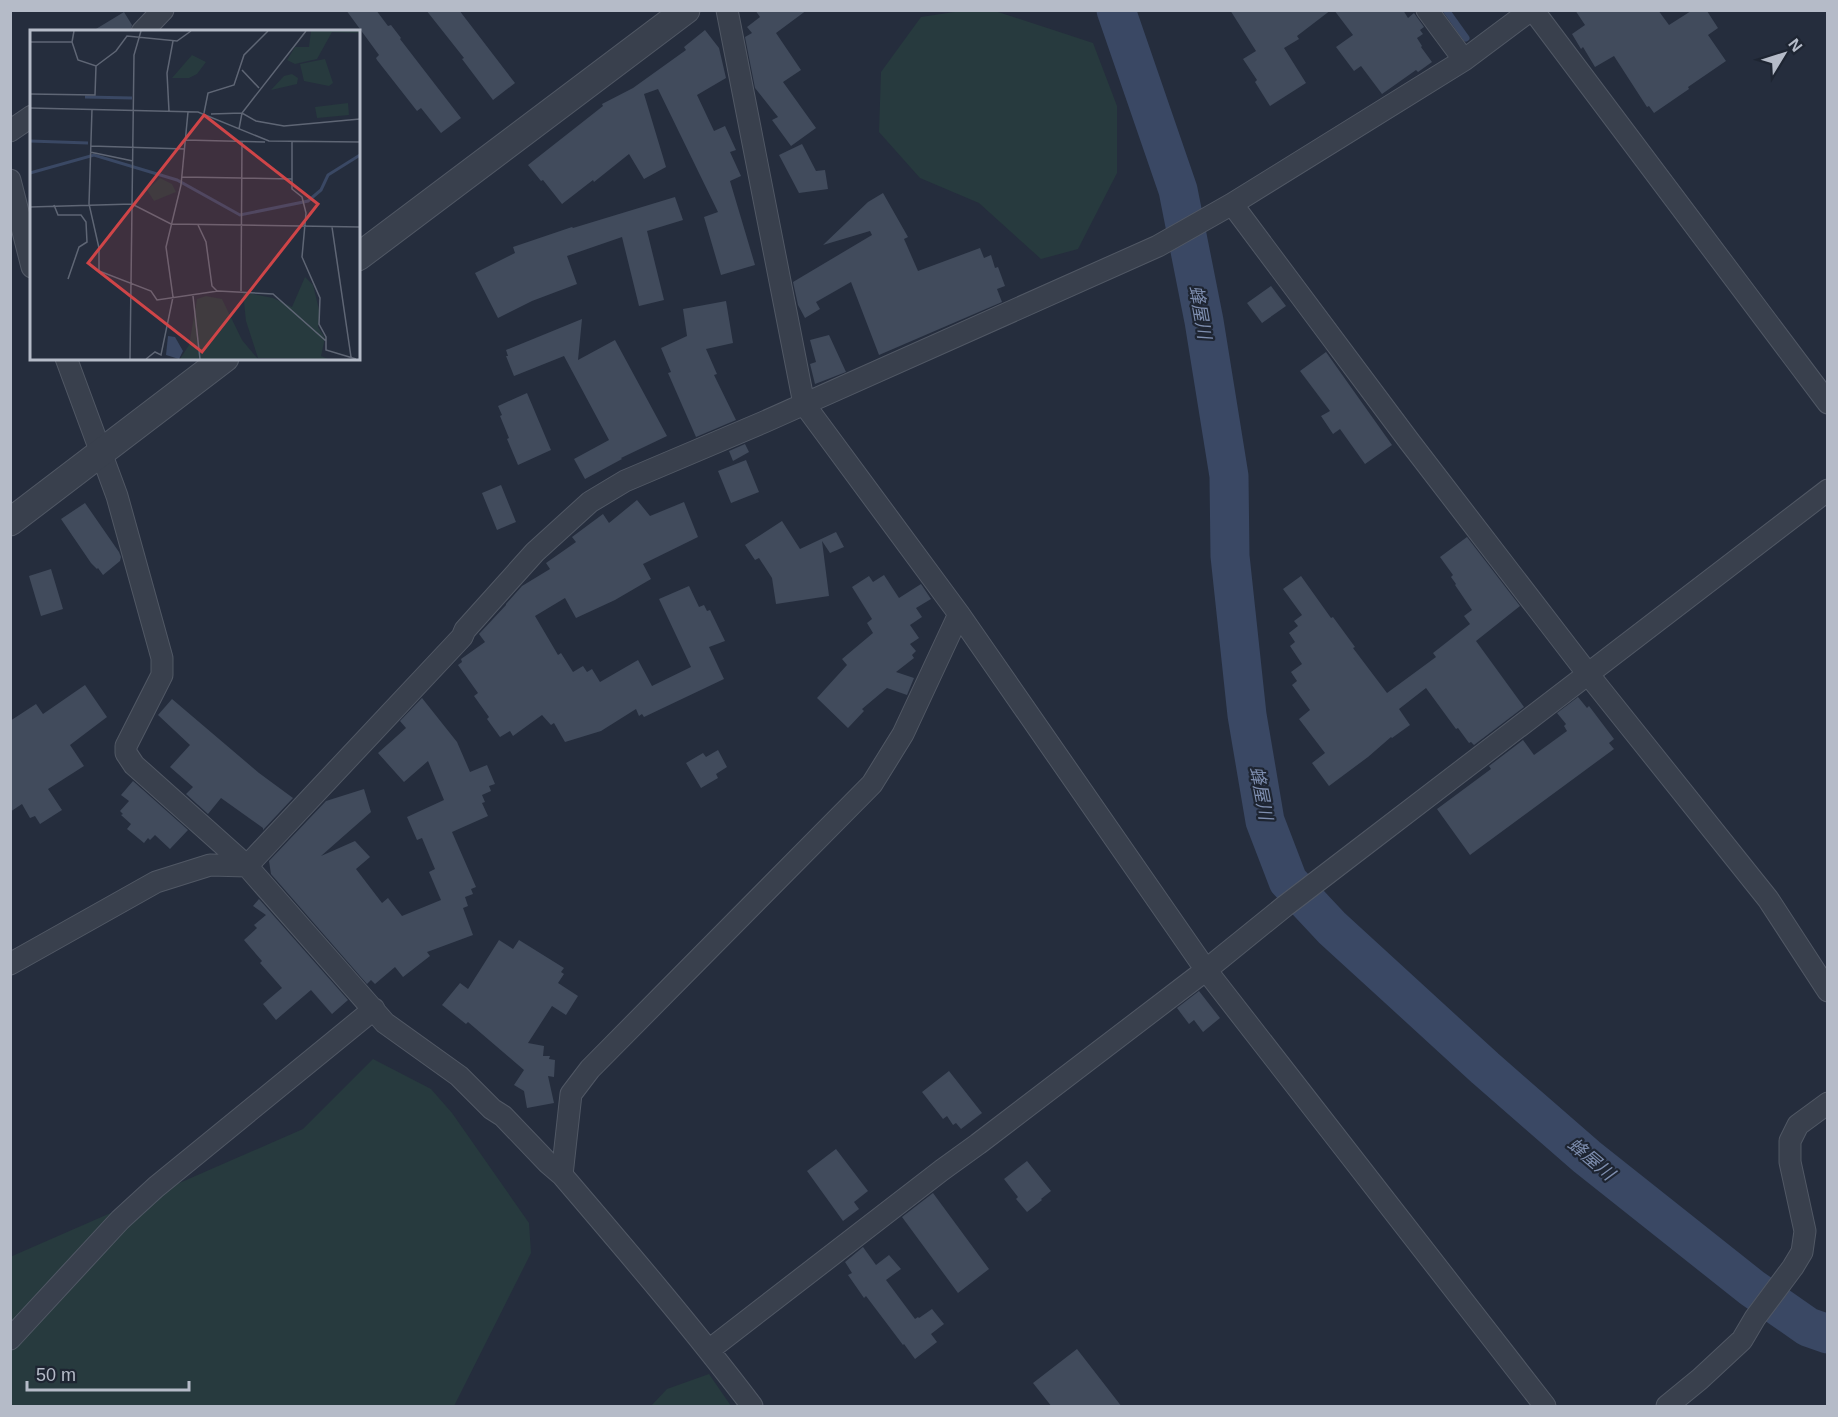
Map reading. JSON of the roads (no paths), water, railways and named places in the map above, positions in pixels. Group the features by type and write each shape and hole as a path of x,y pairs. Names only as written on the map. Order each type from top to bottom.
{"street":[{"path":"144,30 162,10"},
{"path":"360,255 686,10"},
{"path":"727,10 804,404 959,614 1206,970 1545,1407"},
{"path":"1427,10 1464,60"},
{"path":"10,964 156,882 210,865 247,866 462,637 465,630 535,552 590,502 626,481 1158,246 1223,209 1464,60 1532,10 1827,403"},
{"path":"10,131 30,117"},
{"path":"10,180 30,259"},
{"path":"1223,209 1410,441 1588,674 1768,899 1827,991"},
{"path":"67,360 117,496 162,658 162,675 126,746 126,753 134,765 247,866 385,1023 459,1076 562,1175 648,1274 752,1407"},
{"path":"10,522 222,360"},
{"path":"709,1350 1206,970 1284,906 1333,871 1827,490"},
{"path":"562,1175 570,1094 590,1069 872,784 903,734 959,614"},
{"path":"10,1340 120,1220 156,1187 374,1009"},
{"path":"1667,1407 1742,1340 1802,1252 1805,1231 1790,1162 1790,1141 1798,1125 1827,1103"}],"waterway":[{"name":"蜂屋川","path":"1116,10 1178,190 1204,321 1229,476 1230,556 1247,715 1265,821 1288,881 1332,928 1485,1068 1587,1157 1752,1288 1808,1327 1828,1334"},
{"path":"1446,10 1466,38"}]}
